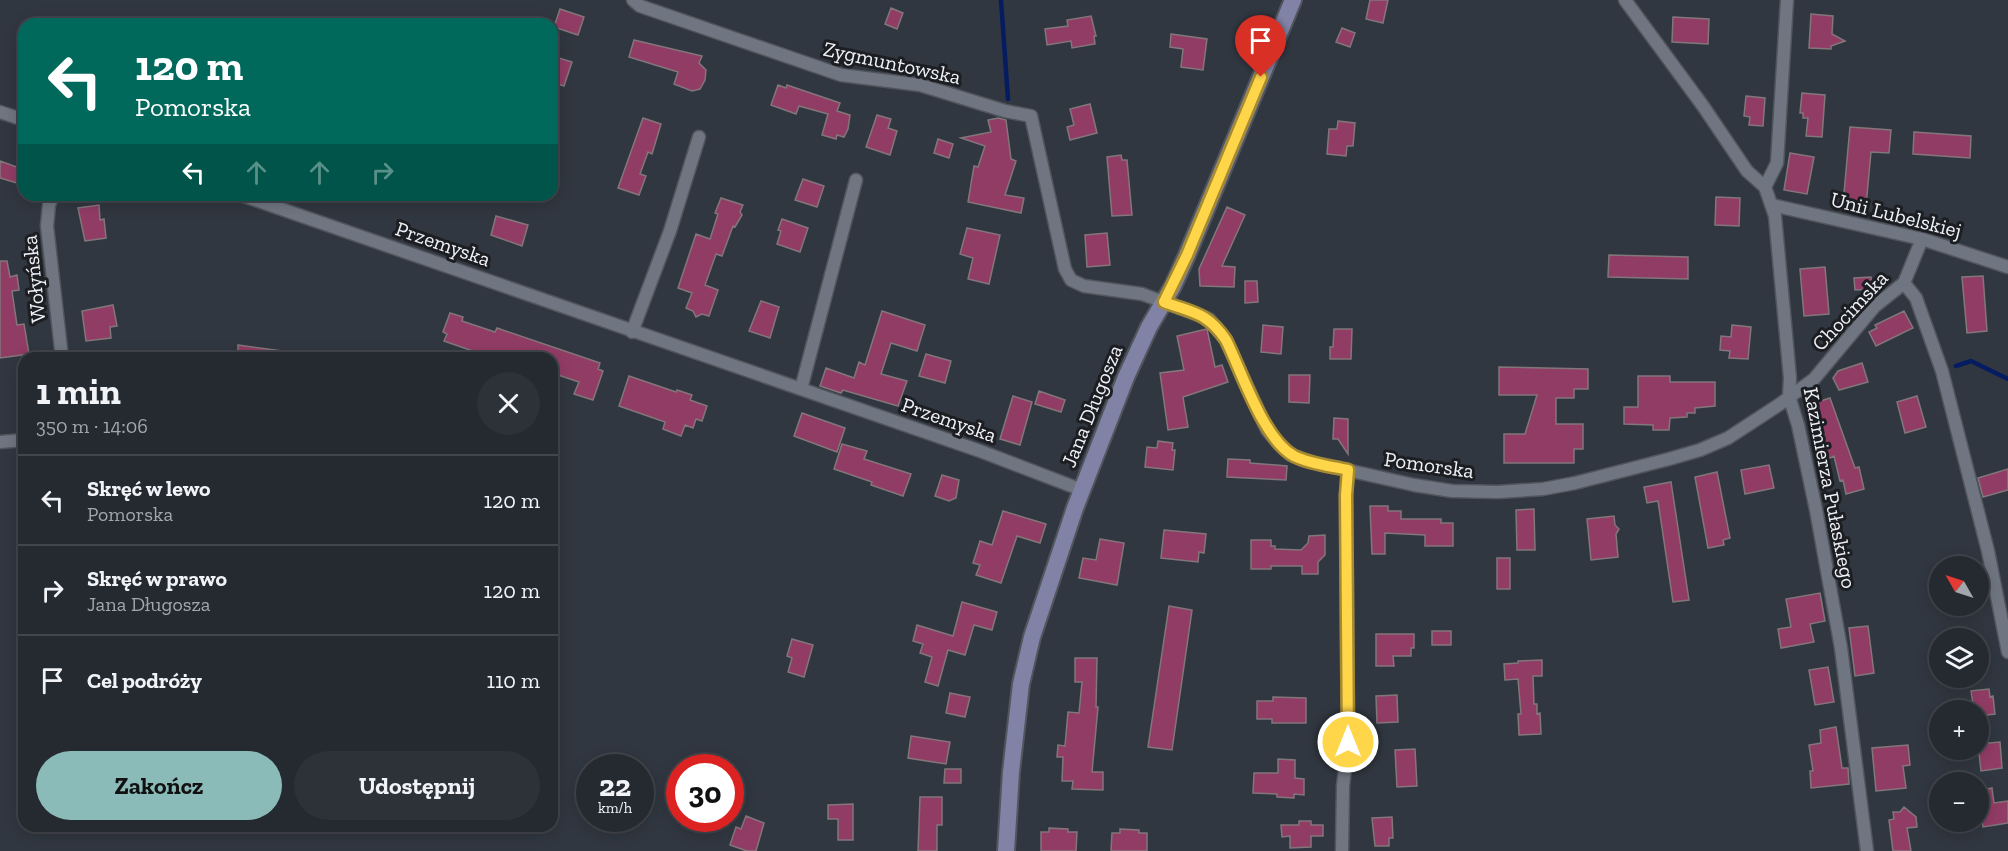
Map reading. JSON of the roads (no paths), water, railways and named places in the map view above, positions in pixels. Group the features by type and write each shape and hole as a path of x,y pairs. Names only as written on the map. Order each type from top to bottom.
{"street":[{"name":"Zygmuntowska","path":"633,0 640,6 841,75 920,85 1005,111 1031,116 1065,269 1071,280 1084,286 1142,294 1164,302"},
{"name":"Jana Długosza","path":"1006,851 1011,772 1025,665 1043,600 1082,490 1126,377 1149,327 1173,286 1293,0"},
{"name":"Kazimierza Pułaskiego","path":"1625,0 1748,171 1765,187 1772,205 1775,216 1790,378 1789,396 1798,426 1816,510 1841,648 1867,851"},
{"path":"1765,187 1776,163 1787,0"},
{"path":"0,112 18,118"},
{"path":"632,332 670,231 699,137"},
{"path":"801,389 856,180"},
{"name":"Wołyńska","path":"51,201 47,226 61,352"},
{"name":"Przemyska","path":"258,201 980,451 1082,490"},
{"name":"Unii Lubelskiej","path":"1772,205 1922,239 2008,267"},
{"name":"Chocimska","path":"1789,396 1814,379 1875,306 1904,283 1922,239"},
{"path":"1904,283 1916,298 1941,371 1988,551 2008,652"},
{"name":"Pomorska","path":"1164,302 1209,319 1218,328 1230,347 1268,429 1279,444 1291,454 1300,459 1452,492 1543,489 1701,450 1728,438 1789,396"},
{"path":"0,442 18,440"},
{"path":"1342,851 1343,786 1348,742 1346,495 1348,470"}],"waterway":[{"path":"1001,0 1008,99"},
{"path":"1956,366 1971,361 2008,379"}]}
